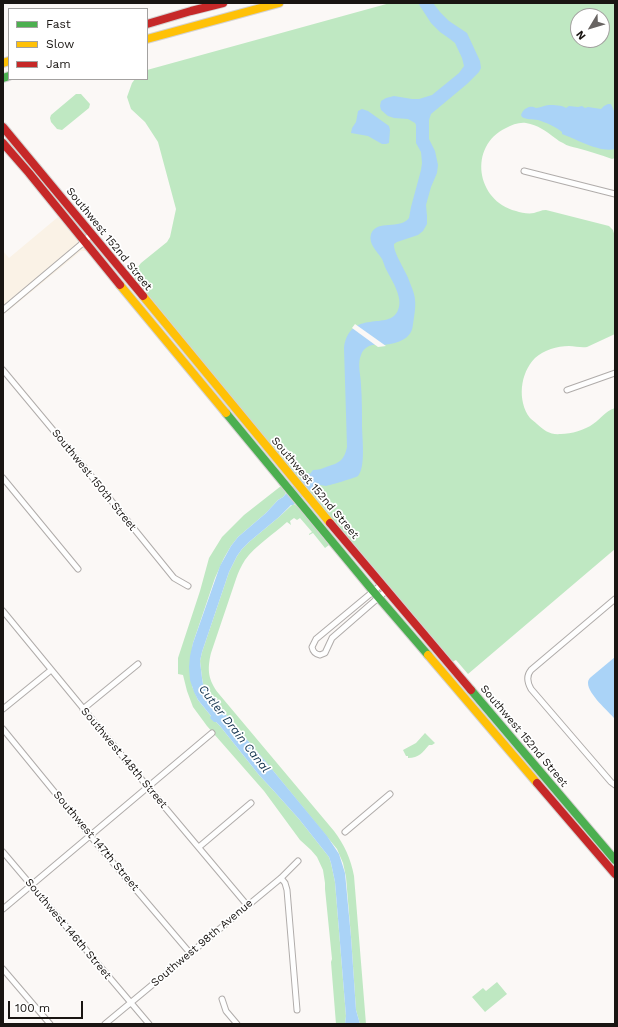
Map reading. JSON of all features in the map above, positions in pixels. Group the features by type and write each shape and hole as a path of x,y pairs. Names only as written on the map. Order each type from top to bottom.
{"main road":[{"path":"148,24 223,3"},
{"path":"148,39 250,7 279,3"},
{"name":"Southwest 152nd Street","path":"3,127 386,592 615,860"},
{"name":"Southwest 152nd Street","path":"3,143 373,591 613,869"},
{"path":"29,173 33,171 40,172"}],"street":[{"path":"524,171 615,194"},
{"path":"3,310 84,242 91,234"},
{"name":"Southwest 150th Street","path":"3,370 174,578 188,586"},
{"path":"567,390 615,373"},
{"path":"3,478 78,569"},
{"path":"381,585 316,639 312,644 313,652 320,655 325,653 332,638 386,592"},
{"path":"615,599 531,670 528,678 528,683 531,689 615,785"},
{"name":"Southwest 148th Street","path":"3,611 83,709 248,905"},
{"path":"83,709 138,664"},
{"path":"3,710 51,670"},
{"name":"Southwest 147th Street","path":"3,729 90,836 190,953"},
{"path":"3,909 212,733"},
{"path":"345,832 390,794"},
{"path":"199,847 251,803"},
{"name":"Southwest 146th Street","path":"3,852 149,1024"},
{"name":"Southwest 98th Avenue","path":"105,1024 281,878 298,861"},
{"path":"281,878 285,883 287,890 297,1010"},
{"path":"3,969 50,1024"},
{"path":"222,999 226,1011 237,1024"}],"shaded area":[{"path":"58,217 86,251 81,251 3,315 3,251 9,258"}],"green space":[{"path":"390,3 615,3 615,158 612,159 568,146 538,127 521,123 506,128 494,136 486,147 482,160 482,172 485,185 492,196 503,205 518,212 534,213 546,210 609,226 613,230 615,237 615,334 587,347 560,347 551,349 539,355 530,364 526,371 523,379 522,396 523,404 530,418 545,431 554,434 582,430 615,408 615,549 468,674 456,660 452,662 337,526 132,275 141,263 167,242 170,237 176,209 158,142 145,122 131,109 127,97 134,80 148,80 148,70"},
{"path":"76,94 81,94 90,104 89,108 62,130 57,129 51,122 51,115"},
{"path":"281,486 286,493 266,513 238,537 224,558 215,578 193,643 192,686 198,700 215,722 220,726 259,775 299,819 329,857 335,882 346,1016 345,1024 336,1024 325,883 323,870 317,857 300,840 264,791 207,726 193,707 183,675 178,674 178,658 209,558 222,537 244,515"},
{"path":"294,504 329,545 325,548 313,533 309,535 312,532 300,518 297,520 294,518 290,521 291,525 287,522 249,555 238,574 211,653 209,675 215,689 334,831 347,852 354,876 366,1024 360,1024 356,1010 346,877 343,863 337,849 210,696 203,684 202,678 200,661 202,652 229,572 237,556 249,542"},
{"path":"425,733 435,743 429,745 418,756 408,758 403,750 416,743"},
{"path":"497,982 507,994 485,1012 472,997 483,988 486,991"}],"water":[{"name":"Cutler Drain Canal","path":"418,3 433,3 449,21 467,33 480,61 481,68 467,84 431,114 429,120 429,139 435,151 438,165 437,173 426,205 427,224 423,231 418,235 394,244 394,248 414,296 415,309 412,329 407,337 399,342 384,345 371,345 361,354 359,366 362,395 363,459 358,476 326,486 320,485 313,488 296,503 291,505 242,549 229,572 200,661 203,684 210,696 327,836 339,854 345,873 356,1010 360,1024 345,1024 346,1016 335,882 329,857 299,819 259,775 220,726 210,718 211,716 198,700 194,692 190,680 189,667 193,643 220,566 231,546 238,537 308,473 310,474 313,470 338,463 344,455 347,447 344,348 348,335 354,328 362,324 387,319 394,316 398,310 399,299 396,288 370,238 374,229 405,222 409,218 422,163 421,152 416,143 415,123 408,119 388,116 381,110 381,101 394,96 419,99 432,95 459,73 464,66 455,43 431,23"},
{"path":"608,104 611,104 615,111 615,149 609,150 588,145 562,134 560,130 548,124 538,120 526,119 521,115 528,107 539,108 547,105 553,105 566,108 569,106 582,106 585,108 601,109"},
{"path":"362,109 368,111 389,126 389,143 382,144 368,136 351,133 356,122 358,111"},
{"path":"615,657 615,719 591,692 588,683 591,677"}],"pier":[{"path":"355,324 386,346 378,347 352,328"}],"traffic: fast":[{"path":"3,78 8,76"},
{"path":"226,413 373,591 428,655"},
{"path":"471,690 615,860"}],"traffic: slow":[{"path":"148,39 279,3"},
{"path":"3,63 8,61"},
{"path":"120,285 226,413"},
{"path":"143,296 330,523"},
{"path":"428,655 537,783"}],"traffic: jam":[{"path":"148,24 223,3"},
{"path":"3,127 143,296"},
{"path":"3,143 120,285"},
{"path":"330,523 471,690"},
{"path":"537,783 615,874"}]}
